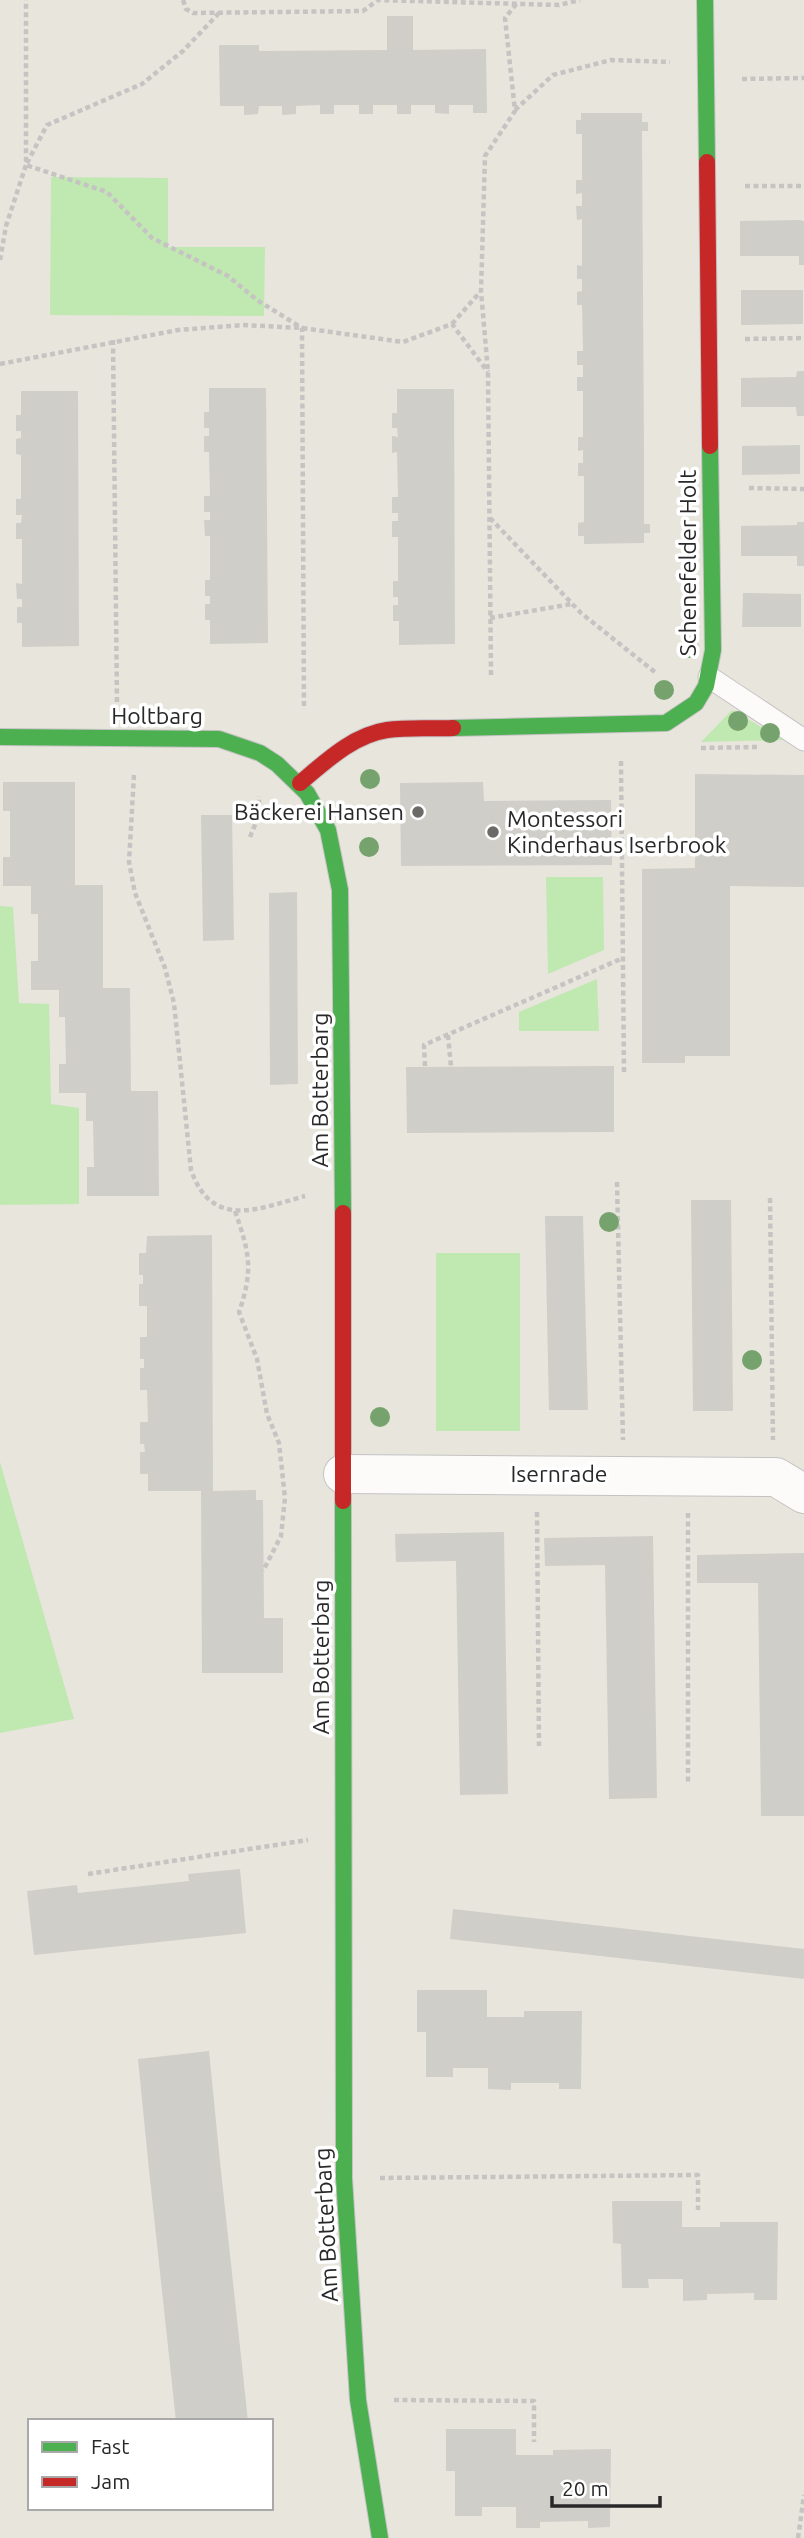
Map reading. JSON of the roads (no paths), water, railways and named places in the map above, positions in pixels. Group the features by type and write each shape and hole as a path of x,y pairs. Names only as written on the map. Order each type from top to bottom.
{"street":[{"name":"Schenefelder Holt","path":"300,783 343,749 369,734 387,730 666,723 686,714 699,703 709,677 713,650 705,0"},
{"name":"Holtbarg","path":"0,737 204,738 243,746 270,757 300,783"},
{"name":"Am Botterbarg","path":"300,783 329,832 338,874 343,1010 344,2178 358,2400 380,2538"},
{"name":"Isernrade","path":"343,1474 789,1474"}],"lane":[{"path":"709,677 804,740"}],"place":[{"name":"Bäckerei Hansen","path":"418,812"},
{"name":"Montessori Kinderhaus Iserbrook","path":"493,832"}]}
